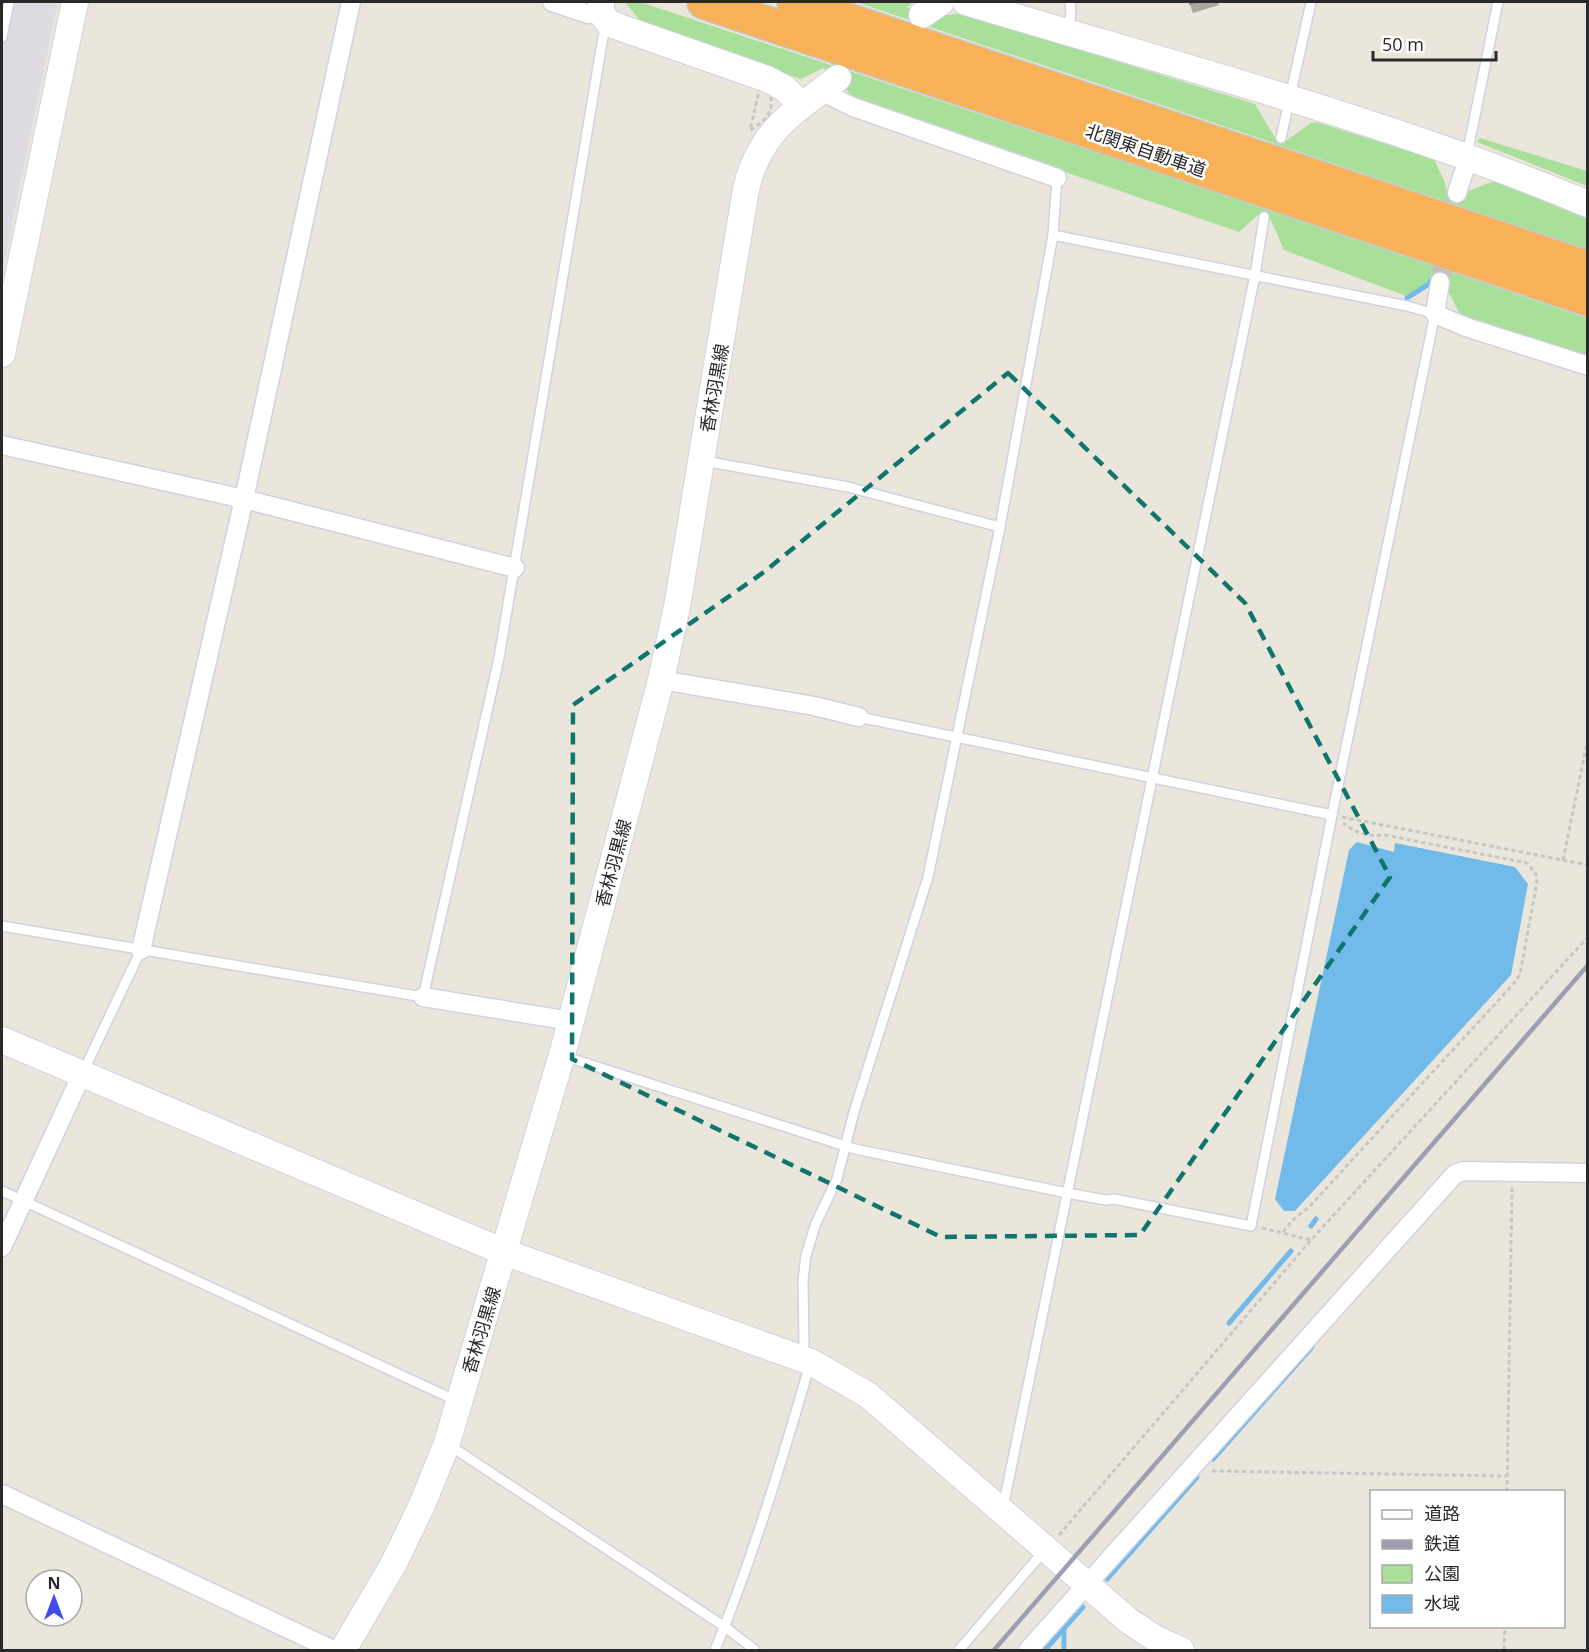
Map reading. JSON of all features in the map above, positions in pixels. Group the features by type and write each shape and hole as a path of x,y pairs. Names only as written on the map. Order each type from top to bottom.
{"highway":[{"name":"北関東自動車道","path":"704,2 1587,299"},
{"name":"北関東自動車道","path":"794,2 1587,268"}],"street":[{"path":"2,354 75,2"},
{"path":"141,950 244,499 351,2"},
{"path":"552,2 588,14 603,12 640,35 775,82 820,91 853,107 1057,178"},
{"path":"966,2 1468,156 1587,204"},
{"name":"香林羽黒線","path":"343,1650 394,1563 446,1446 562,1055 661,680 677,607 753,164 765,141 783,121 820,91"},
{"path":"1457,193 1468,156"},
{"path":"1440,282 1435,314 1466,327 1587,366"},
{"path":"2,445 244,499 515,568"},
{"path":"661,680 814,706 859,717"},
{"path":"423,997 571,1021"},
{"path":"2,1040 504,1252 806,1359 868,1395 1129,1621 1158,1640 1181,1650"},
{"path":"2,1247 82,1074"},
{"path":"1028,1650 1455,1174 1463,1171 1587,1173"},
{"path":"2,1494 333,1650"}],"lane":[{"path":"2,37 9,2"},
{"path":"1066,32 1071,15 1070,2"},
{"path":"1281,138 1311,2"},
{"path":"1468,156 1468,145 1498,2"},
{"path":"2,926 423,997 499,658 603,37 603,12"},
{"path":"715,1650 725,1627 788,1440 806,1359 802,1287 806,1255 816,1223 837,1179 854,1112 928,878 1000,527 1053,235 1057,178"},
{"path":"1000,1509 1005,1498 1151,777 1256,275 1264,218"},
{"path":"562,1055 846,1147 1067,1193 1106,1200 1114,1199 1251,1226 1332,815 1435,314 1407,306 1053,235"},
{"path":"701,461 848,487 1000,527"},
{"path":"859,717 1332,815"},
{"path":"82,1074 141,950"},
{"path":"2,1191 447,1398 460,1401"},
{"path":"446,1446 467,1457 725,1627 755,1650"},
{"path":"959,1650 1046,1550"}],"path":[{"path":"760,87 770,94 771,110 764,121 750,130 755,106 760,87"},
{"path":"1563,860 1587,738"},
{"path":"1332,815 1587,865"},
{"path":"1283,1232 1310,1206 1516,981 1520,974 1537,882 1536,874 1527,863 1354,831 1332,815"},
{"path":"1046,1550 1094,1497 1311,1240 1587,937"},
{"path":"1507,1490 1513,1172"},
{"path":"1251,1226 1311,1240"},
{"path":"1198,1462 1208,1471 1507,1476"},
{"path":"1504,1650 1505,1628"}],"highlighted area":[{"path":"1008,373 1245,603 1390,877 1140,1235 941,1237 572,1059 573,705 764,572"}],"shaded area":[{"path":"2,2 58,2 2,272"}],"green space":[{"path":"625,2 640,2 1587,318 1587,357 1461,316 1448,291 1449,285 1428,279 1426,284 1406,296 1284,250 1271,220 1258,215 1239,232 854,99 843,86 847,83 823,68 801,79 644,26"},
{"path":"856,2 907,2 912,4 907,7 933,16 961,13 1255,104 1274,136 1287,140 1316,122 1434,159 1446,189 1465,195 1466,192 1494,181 1587,219 1587,249"},
{"path":"1480,138 1587,171 1587,186 1477,142"}],"water":[{"path":"1357,842 1394,852 1395,843 1515,867 1528,884 1511,975 1295,1211 1284,1211 1275,1199 1349,850"}],"waterway":[{"path":"1407,298 1429,284 1430,281"},
{"path":"1311,1226 1316,1219"},
{"path":"1229,1323 1291,1251"},
{"path":"1213,1459 1312,1347"},
{"path":"1107,1579 1197,1477"},
{"path":"1045,1650 1083,1607"},
{"path":"1064,1630 1064,1650"}],"tunnel":[{"path":"1440,282 1457,193"}],"railway":[{"path":"994,1650 1588,965"}]}
